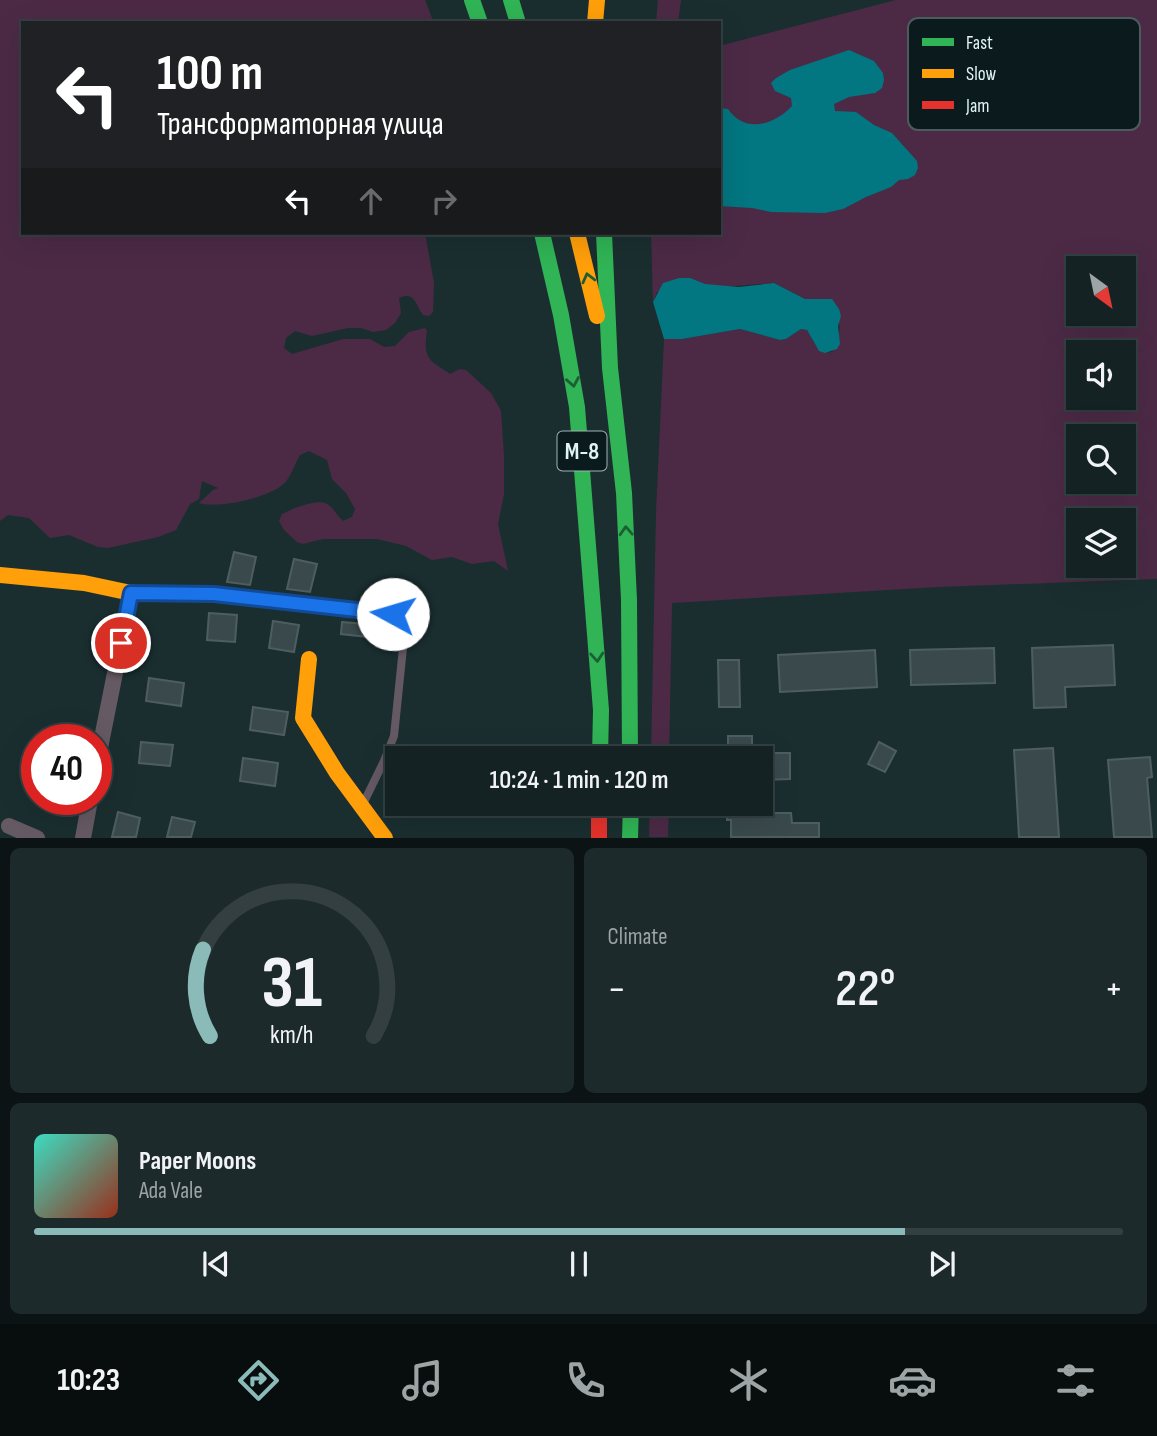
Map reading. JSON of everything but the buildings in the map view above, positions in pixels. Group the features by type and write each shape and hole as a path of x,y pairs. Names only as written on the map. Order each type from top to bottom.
{"main road":[{"path":"472,0 479,21"},
{"path":"511,0 517,21"},
{"path":"595,21 597,0"},
{"name":"М-8","path":"542,235 561,315 577,407 596,629 600,746"},
{"name":"М-8","path":"577,235 610,368 625,507 630,746"},
{"path":"604,235 610,368"},
{"path":"0,575 84,583 131,593 214,594 393,614"},
{"path":"309,659 303,718 337,773 385,838"},
{"path":"599,816 599,838"},
{"path":"630,838 631,816"}],"street":[{"path":"105,724 131,593"},
{"path":"83,838 87,815"},
{"path":"9,827 37,838"}],"lane":[{"path":"362,806 394,736 404,638 393,614"}],"shaded area":[{"path":"0,0 425,0 433,21 21,21 21,235 425,235 434,283 433,312 429,316 423,315 412,297 404,296 399,298 401,313 395,323 386,330 373,332 348,328 312,336 295,331 286,338 284,348 292,354 343,339 370,339 384,347 395,346 409,332 425,328 427,353 432,361 450,374 460,369 466,370 491,393 501,411 504,494 498,524 508,571 494,561 472,564 452,557 432,560 406,546 377,539 323,539 303,544 297,542 279,521 282,514 317,502 329,506 343,521 352,517 355,509 346,493 332,479 327,460 309,451 300,455 289,477 281,486 246,500 219,504 199,503 218,488 202,481 199,499 190,504 176,530 158,537 108,548 98,547 69,535 50,538 29,518 8,515 0,521"},
{"path":"658,0 681,0 678,21 656,21"},
{"path":"896,0 1157,0 1157,579 938,587 672,603 669,746 651,746 656,513 664,339 682,339 740,329 780,340 801,329 807,330 816,346 823,351 832,352 840,331 838,320 827,299 805,299 774,283 657,292 653,302 651,235 721,235 721,45"},
{"path":"650,816 669,816 668,837 649,837"}],"water":[{"path":"849,50 874,61 883,73 882,88 875,93 849,97 834,104 835,111 856,112 874,125 892,133 917,161 915,175 899,180 891,187 843,209 825,213 771,212 721,206 721,108 728,109 735,117 751,124 777,118 792,106 791,98 775,91 771,83 790,70"},
{"path":"679,278 739,287 774,283 805,299 832,299 841,316 838,326 840,344 837,349 825,353 819,351 807,330 801,329 780,340 740,329 682,339 664,339 653,302 663,283"}],"traffic: fast":[{"path":"472,0 479,21"},
{"path":"511,0 517,21"},
{"path":"542,235 561,315 577,407 601,710 600,746"},
{"path":"604,235 610,368 624,493 629,600 630,746"},
{"path":"630,838 631,816"}],"traffic: slow":[{"path":"595,21 597,0"},
{"path":"577,235 597,316"},
{"path":"0,575 84,583 131,593 214,594 393,614"},
{"path":"309,659 303,718 337,773 385,838"}],"traffic: jam":[{"path":"599,816 599,838"}],"route":[{"path":"121,643 131,593 214,594 393,614"}]}
